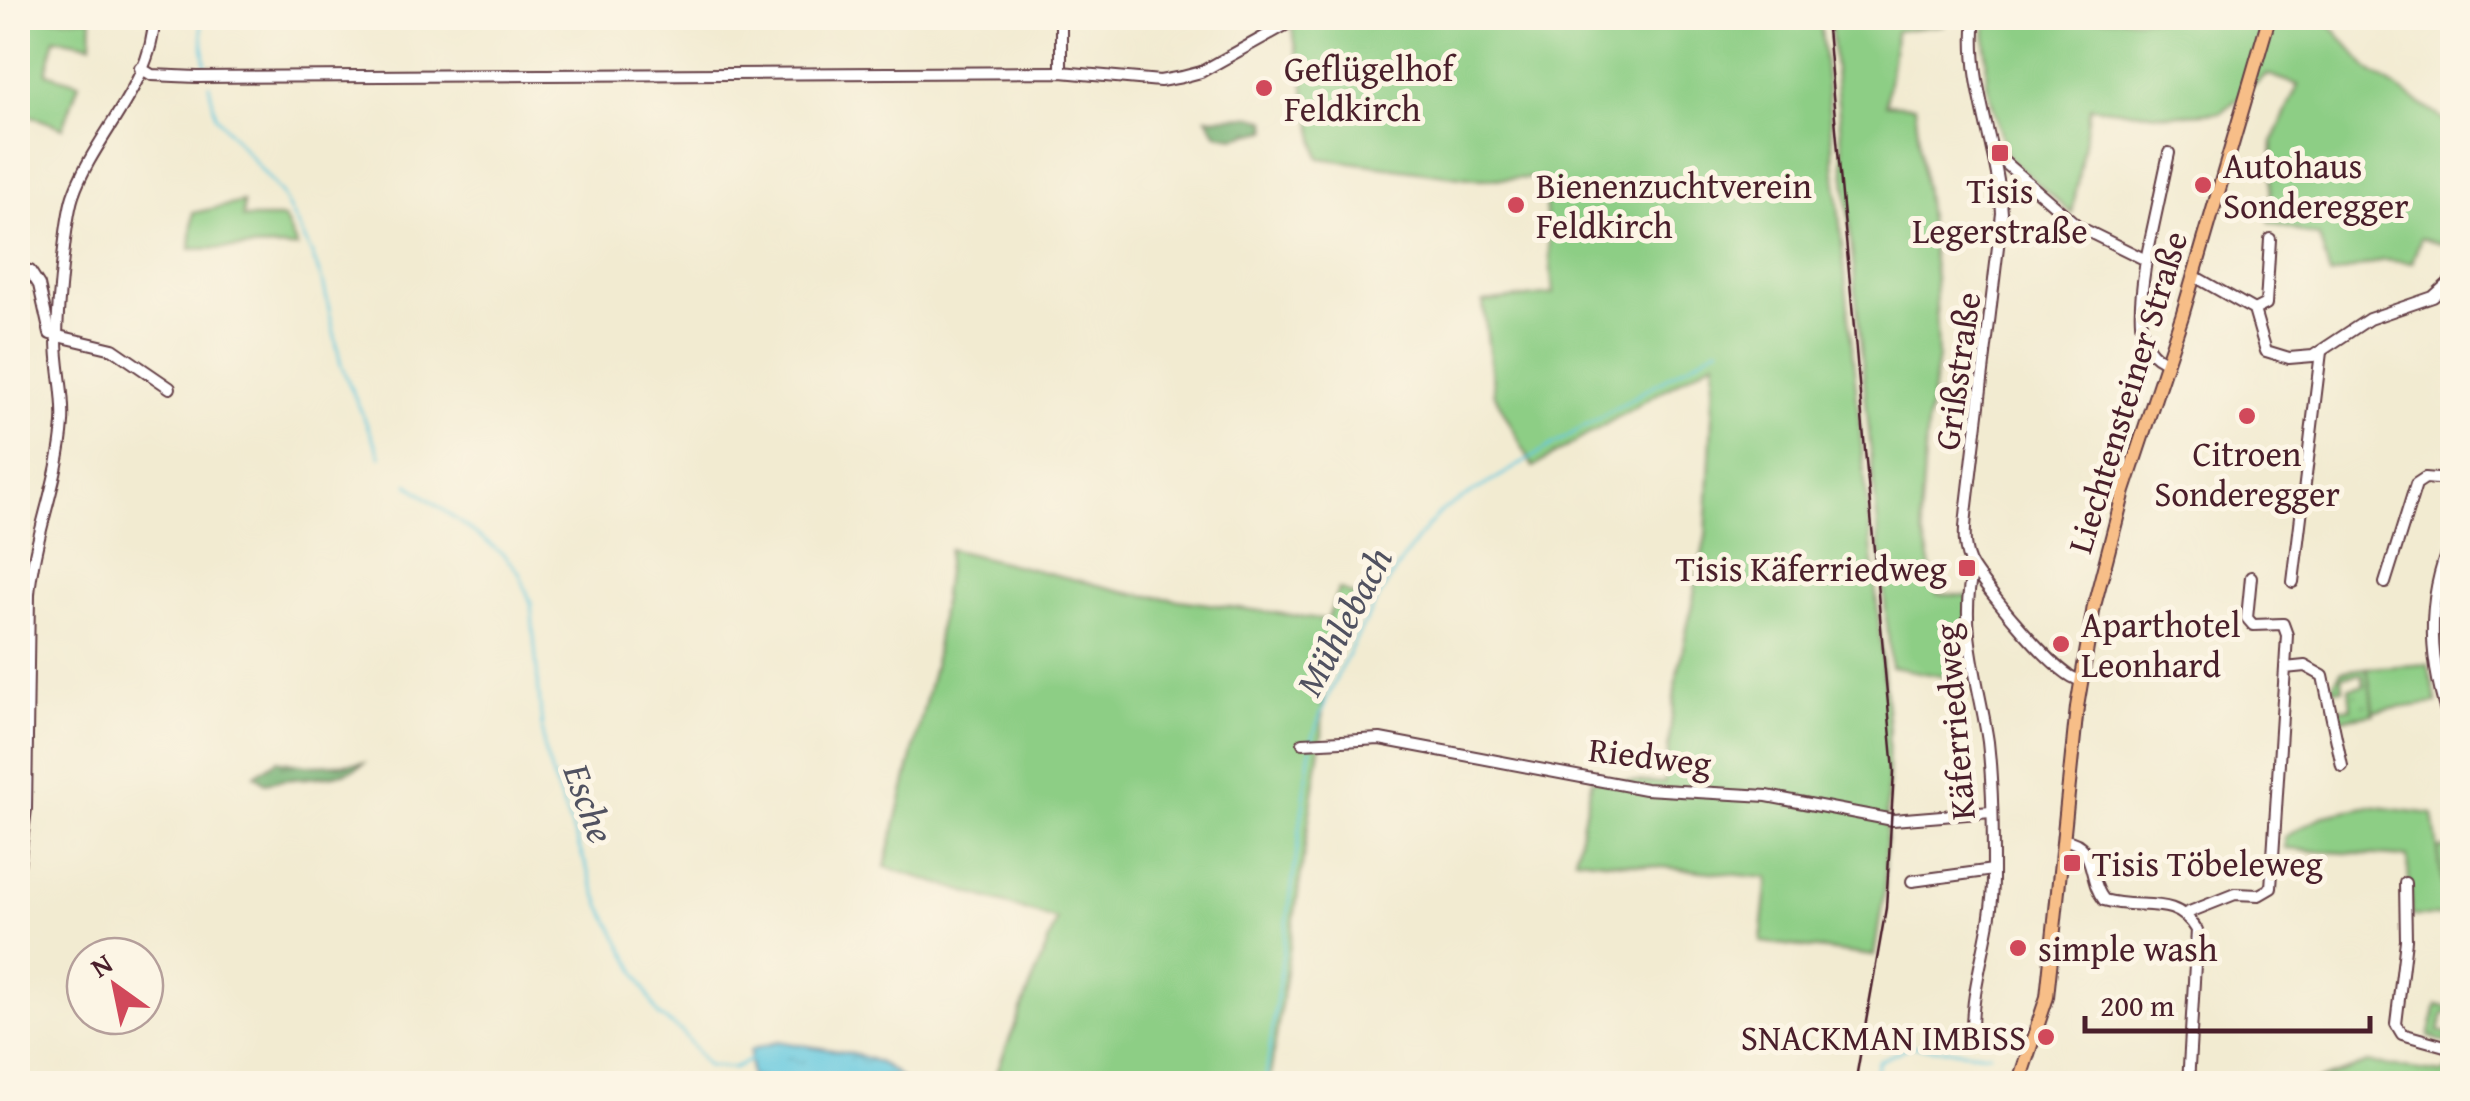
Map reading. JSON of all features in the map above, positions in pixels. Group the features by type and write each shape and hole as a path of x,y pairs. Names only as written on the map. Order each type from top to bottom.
{"main road":[{"name":"Liechtensteiner Straße","path":"2025,1081 2046,996 2080,680 2116,517 2194,276 2270,18"}],"street":[{"path":"18,875 26,809 23,595 56,480 64,419 56,339 72,197 140,68 152,40 154,18"},
{"path":"1061,18 1061,72"},
{"path":"140,68 152,74 197,78 1061,72 1160,81 1201,72 1298,18"},
{"name":"Grißstraße","path":"1973,569 1965,536 2002,213 1995,155 1979,89 1974,20"},
{"path":"2167,362 2154,356 2141,337 2146,260 2168,153"},
{"path":"1995,155 2078,227 2146,260"},
{"path":"2254,310 2266,304 2270,239"},
{"path":"18,269 30,271 40,285 50,334 56,339 113,349 170,388"},
{"path":"2194,276 2254,310 2266,351 2289,358 2321,352 2368,319 2433,297 2452,280"},
{"path":"2293,582 2321,352"},
{"path":"2385,583 2416,484 2425,478 2451,480 2451,353"},
{"path":"2452,538 2436,591 2431,631 2433,664 2452,730"},
{"path":"1973,569 2042,652 2070,679 2080,680"},
{"name":"Käferriedweg","path":"1972,1030 1972,997 1990,925 1993,870 1985,722 1971,668 1973,569"},
{"path":"2187,913 2235,894 2259,895 2270,888 2287,636 2283,624 2249,622 2251,578"},
{"path":"2286,668 2304,666 2323,676 2342,766"},
{"name":"Riedweg","path":"1309,742 1354,738 1416,744 1645,789 1767,796 1893,820 1991,812"},
{"path":"2064,840 2078,842 2086,850 2104,900 2172,906 2187,913 2198,934 2188,1084"},
{"name":"Käferriedweg","path":"1912,881 1993,870"},
{"path":"2405,883 2406,940 2396,1024 2402,1034 2452,1048"},
{"path":"18,949 18,999"}],"green space":[{"path":"18,18 92,18 91,44 55,38 46,73 79,83 63,128 18,111"},
{"path":"1314,18 1820,18 1889,728 1885,886 1874,956 1761,942 1768,878 1575,858 1592,779 1664,783 1676,682 1706,536 1715,360 1533,467 1494,393 1483,302 1553,294 1543,178 1476,179 1319,158 1292,28"},
{"path":"1830,18 1943,18 1944,25 1896,31 1886,104 1915,106 1935,278 1938,357 1927,427 1920,520 1937,594 1968,596 1968,681 1891,667"},
{"path":"1985,18 2324,18 2369,70 2452,125 2452,238 2440,244 2421,237 2412,263 2383,260 2330,276 2319,237 2269,223 2273,141 2298,85 2267,74 2222,112 2170,115 2090,107 2072,214 2007,156 1987,83"},
{"path":"1252,116 1267,121 1268,130 1234,137 1217,134 1207,118"},
{"path":"243,202 243,218 284,218 297,247 190,249 193,213"},
{"path":"949,549 1135,594 1327,620 1339,589 1366,601 1328,668 1323,669 1322,735 1269,1083 1039,1084 997,1071 1057,920 885,867 934,666"},
{"path":"2428,664 2437,703 2373,711 2367,668"},
{"path":"2367,668 2374,714 2337,720 2335,708 2351,708 2349,688 2364,686 2362,674 2342,676 2343,689 2331,689 2341,671"},
{"path":"277,760 306,765 364,763 331,776 265,783 255,775"},
{"path":"2370,806 2433,814 2447,916 2412,916 2407,857 2285,849 2285,837 2324,815"},
{"path":"2438,848 2452,848 2452,891 2443,890"},
{"path":"2437,1005 2452,1008 2452,1014 2444,1013 2439,1031 2452,1035 2452,1044 2429,1037"},
{"path":"2368,1063 2442,1073 2452,1067 2452,1083 2311,1083"}],"water":[{"path":"779,1041 865,1057 894,1072 905,1083 751,1083 750,1050"}],"waterway":[{"name":"Esche","path":"200,18 206,68"},
{"name":"Esche","path":"209,85 216,116 281,193 311,252 324,286 341,365 381,457"},
{"name":"Mühlebach","path":"1312,740 1367,618 1406,556 1443,510 1719,347"},
{"name":"Esche","path":"408,484 503,554 519,572 531,603 544,750 601,905 659,1016 682,1032 707,1066 733,1068 753,1059"},
{"name":"Mühlebach","path":"1265,1084 1311,748"},
{"path":"1871,1084 1879,1061 1911,1046 1990,1054"}],"railway":[{"path":"1826,18 1894,771 1886,908 1855,1084"}],"place":[{"name":"Geflügelhof Feldkirch","path":"1264,88"},
{"name":"Tisis Legerstraße","path":"2000,153"},
{"name":"Autohaus Sonderegger","path":"2203,185"},
{"name":"Bienenzuchtverein Feldkirch","path":"1516,205"},
{"name":"Citroen Sonderegger","path":"2247,416"},
{"name":"Tisis Käferriedweg","path":"1967,568"},
{"name":"Aparthotel Leonhard","path":"2061,644"},
{"name":"Tisis Töbeleweg","path":"2072,863"},
{"name":"simple wash","path":"2018,948"},
{"name":"SNACKMAN IMBISS","path":"2046,1037"}]}
